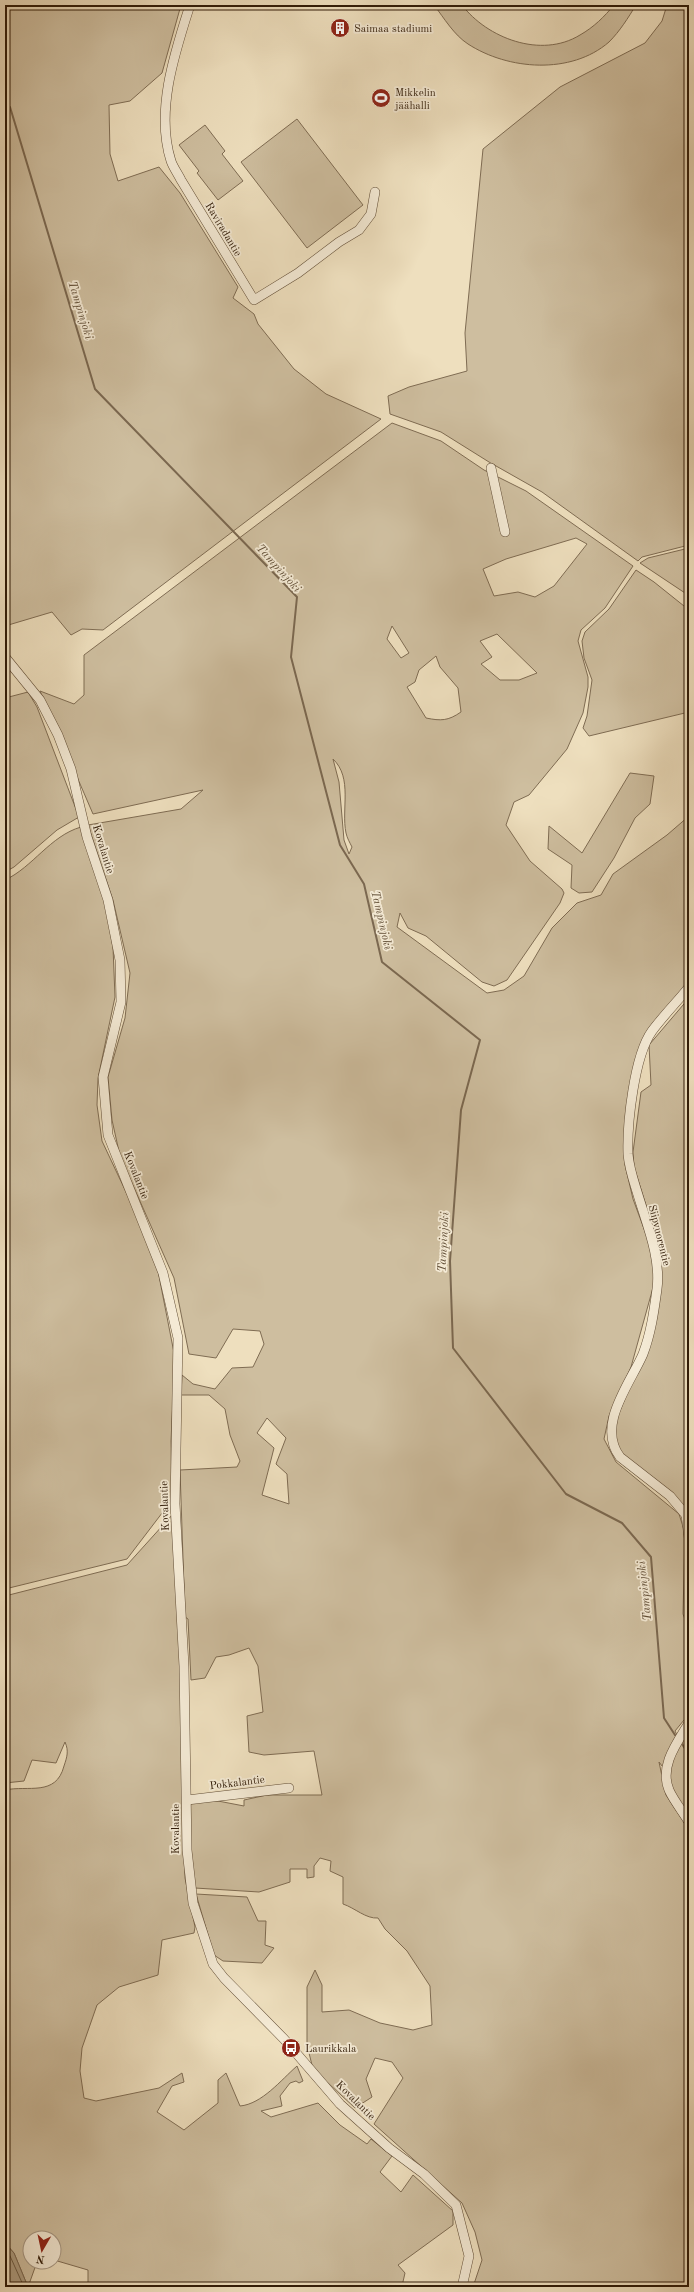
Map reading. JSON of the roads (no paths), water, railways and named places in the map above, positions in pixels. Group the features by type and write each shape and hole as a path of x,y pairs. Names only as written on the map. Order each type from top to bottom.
{"street":[{"name":"Raviradantie","path":"190,5 171,76 166,118 168,150 171,162 181,180 254,300 298,273 339,242 359,230 370,214 375,192"},
{"path":"491,468 505,532"},
{"name":"Kovalantie","path":"5,658 40,700 63,749 71,769 87,837 108,900 120,960 121,1002 103,1077 108,1135 163,1273 178,1338 175,1504 184,1666 187,1850 189,1881 193,1903 213,1964 224,1978 284,2039 340,2104 389,2148 424,2174 456,2205 468,2256 462,2287"},
{"name":"Siipvuorentie","path":"689,987 651,1031 637,1068 628,1133 628,1156 657,1263 658,1283 650,1332 642,1354 620,1400 612,1425 611,1436 615,1450 620,1457 670,1496 686,1515 689,1538"},
{"path":"689,1578 689,1608"},
{"path":"689,1723 674,1746 667,1763 667,1782 670,1791 689,1822"},
{"name":"Pokkalantie","path":"187,1800 289,1788"}],"water":[{"path":"5,2243 14,2253 28,2287 5,2287"}],"waterway":[{"name":"Tampinjoki","path":"5,107 10,107 95,389 297,597 291,657 340,845 364,884 382,962 480,1040 461,1110 450,1261 453,1348 566,1494 622,1523 651,1557 664,1718 675,1735"},
{"name":"Tampinjoki","path":"682,1744 689,1755"}],"place":[{"name":"Saimaa stadiumi","path":"340,28"},
{"name":"Mikkelin jäähalli","path":"381,98"},
{"name":"Laurikkala","path":"291,2048"}]}
